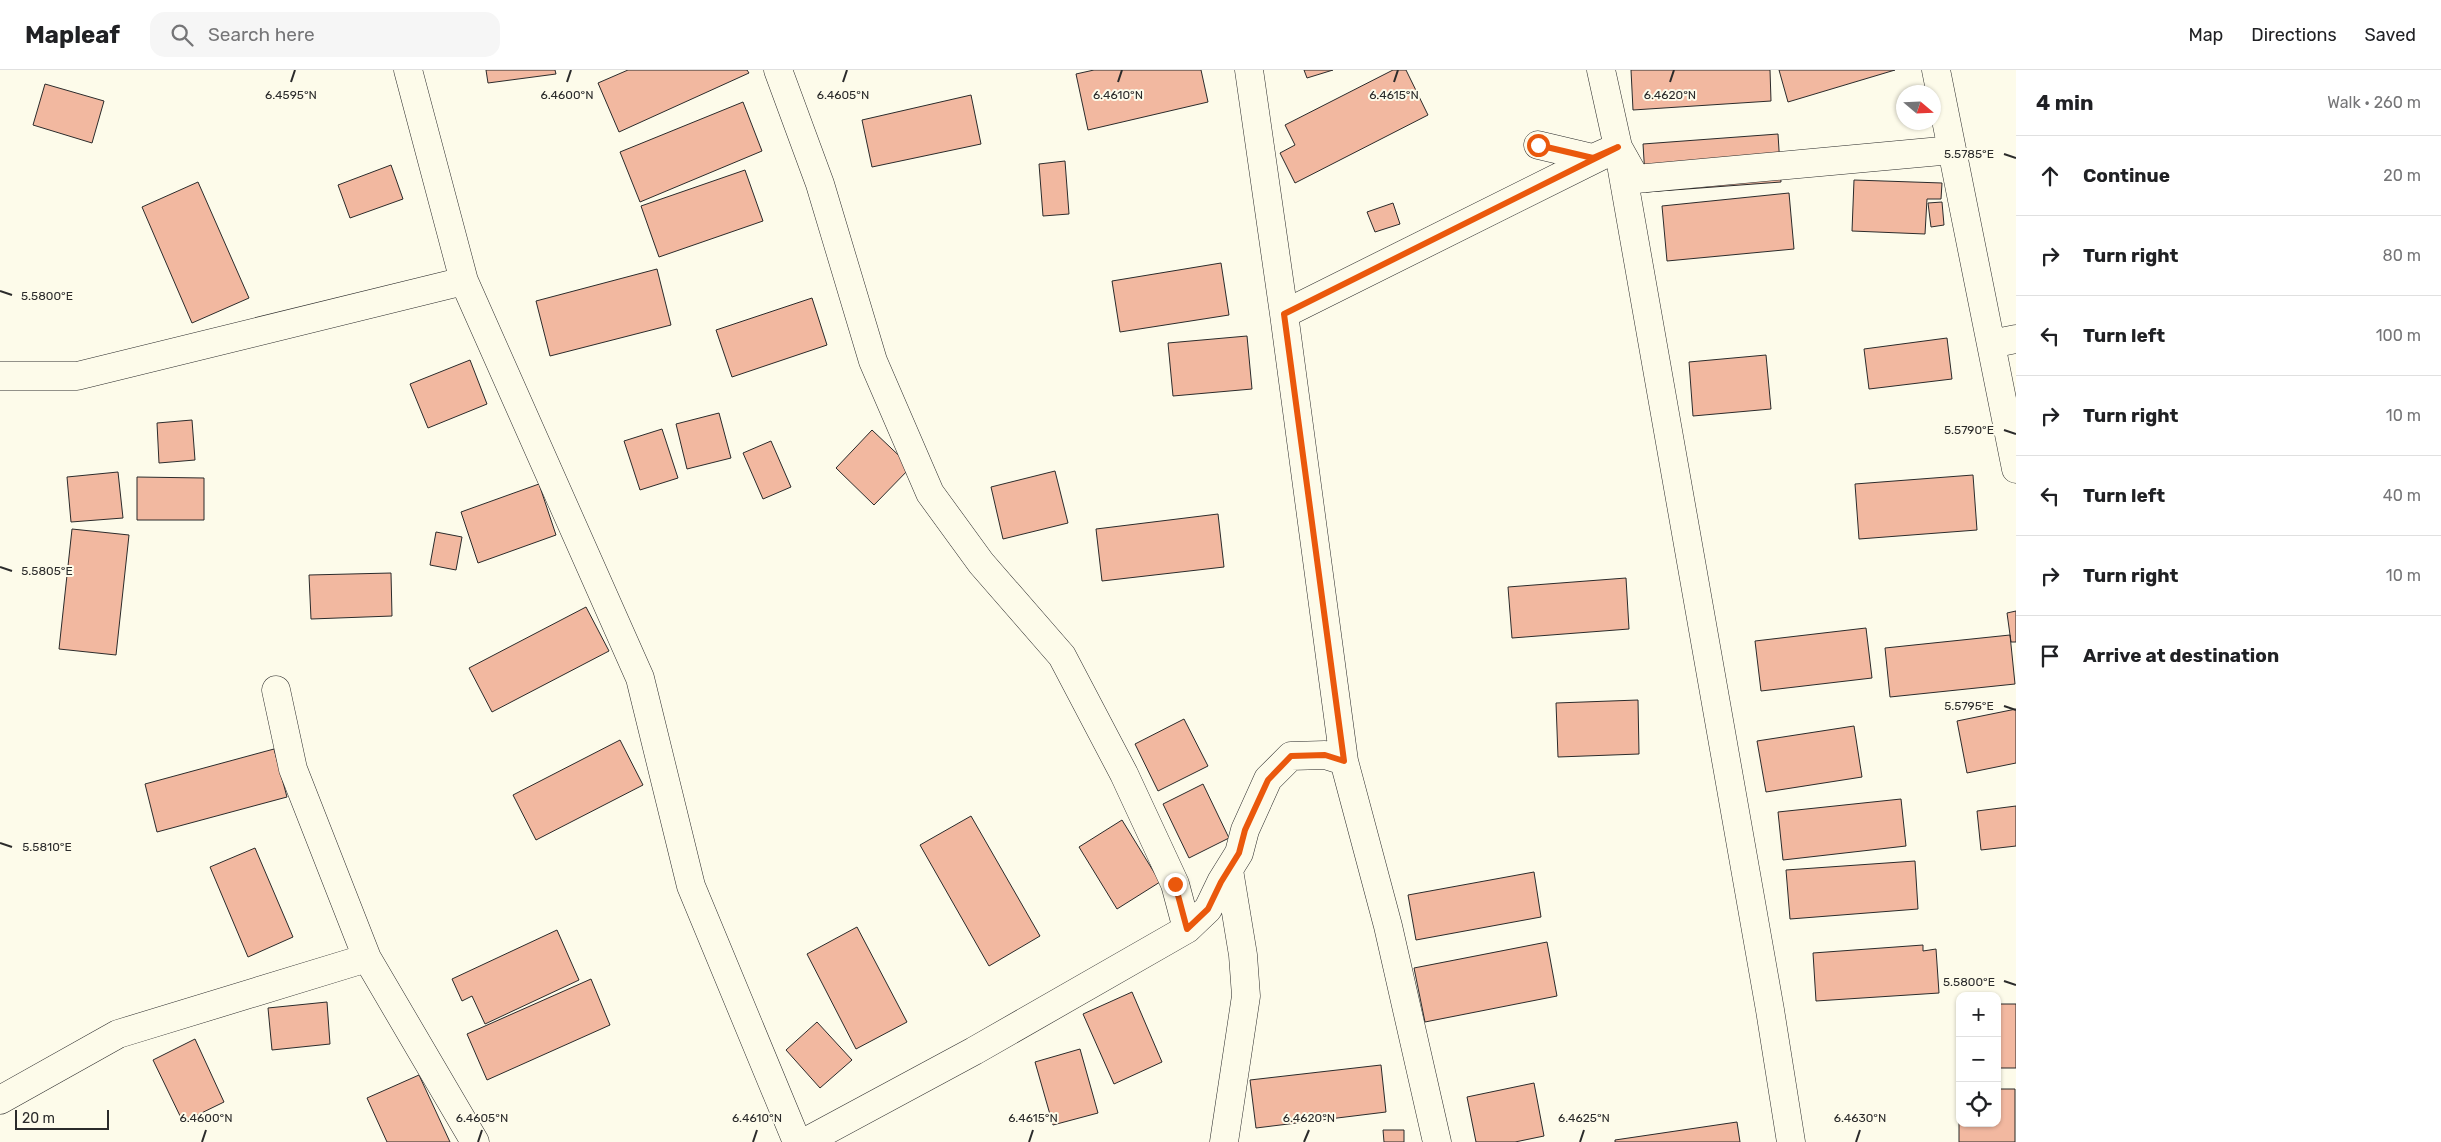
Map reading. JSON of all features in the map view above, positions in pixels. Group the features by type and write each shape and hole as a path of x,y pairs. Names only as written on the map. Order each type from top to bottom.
{"street":[{"path":"408,70 464,281 640,678 691,886 797,1142"},
{"path":"778,70 820,184 873,361 930,493 981,563 1062,656 1124,774 1175,884 1187,929"},
{"path":"1249,70 1344,761 1388,926 1436,1142"},
{"path":"1601,70 1618,147 1770,1010 1791,1142"},
{"path":"1936,70 1952,150 2003,341 2016,469"},
{"path":"1538,145 1593,158 1618,147"},
{"path":"1284,314 1618,147"},
{"path":"1618,147 1636,179 1952,150"},
{"path":"0,376 77,376 464,281"},
{"path":"276,690 293,769 367,958 475,1142"},
{"path":"805,1142 974,1051 1187,929 1208,909 1221,882 1239,853 1245,830 1268,780 1291,756 1325,755 1344,761"},
{"path":"1224,1142 1246,996 1243,954 1229,870"},
{"path":"0,1100 118,1034 367,958"}],"building":[{"path":"486,70 555,70 556,74 488,83"},
{"path":"628,70 747,70 749,73 619,132 598,83"},
{"path":"1094,70 1201,70 1208,102 1088,130 1076,74"},
{"path":"1304,70 1333,70 1307,78"},
{"path":"1393,70 1406,70 1428,115 1295,183 1280,153 1295,145 1285,125"},
{"path":"1631,70 1770,70 1771,101 1633,110"},
{"path":"1779,70 1895,70 1788,102"},
{"path":"45,84 104,101 92,143 33,125"},
{"path":"971,95 981,144 872,167 862,120"},
{"path":"743,102 762,151 640,202 620,152"},
{"path":"1778,134 1781,182 1646,192 1643,144"},
{"path":"1065,161 1069,214 1043,216 1039,164"},
{"path":"391,165 403,199 350,218 338,185"},
{"path":"745,170 763,221 659,257 641,206"},
{"path":"1854,180 1942,183 1941,199 1927,199 1925,234 1852,231"},
{"path":"198,182 249,298 192,323 142,207"},
{"path":"1789,193 1794,249 1667,261 1662,206"},
{"path":"1942,202 1944,225 1931,227 1928,203"},
{"path":"1393,203 1400,224 1375,232 1367,212"},
{"path":"1221,263 1229,315 1120,332 1112,281"},
{"path":"657,269 671,325 550,356 536,301"},
{"path":"812,298 827,345 732,377 716,330"},
{"path":"1247,336 1252,389 1173,396 1168,343"},
{"path":"1947,338 1952,379 1869,389 1864,349"},
{"path":"1766,355 1771,409 1693,416 1689,362"},
{"path":"470,360 487,404 428,428 410,384"},
{"path":"719,413 731,458 687,469 676,424"},
{"path":"192,420 195,460 159,463 157,423"},
{"path":"662,429 678,478 640,490 624,441"},
{"path":"872,430 911,467 874,505 836,468"},
{"path":"771,441 791,487 763,499 743,453"},
{"path":"1055,471 1068,523 1003,539 991,487"},
{"path":"118,472 123,518 71,522 67,477"},
{"path":"1973,475 1977,530 1859,539 1855,484"},
{"path":"137,477 204,478 204,520 137,520"},
{"path":"539,484 556,535 478,563 461,512"},
{"path":"1218,514 1224,567 1102,581 1096,529"},
{"path":"72,529 129,535 116,655 59,649"},
{"path":"436,532 462,537 456,570 430,565"},
{"path":"391,573 392,616 311,619 309,575"},
{"path":"1626,578 1629,629 1512,638 1508,587"},
{"path":"586,607 609,651 492,712 469,668"},
{"path":"2016,611 2016,642 2011,642 2007,613"},
{"path":"1866,628 1872,678 1761,691 1755,641"},
{"path":"2010,635 2015,684 1890,697 1885,648"},
{"path":"1638,700 1639,754 1558,757 1556,703"},
{"path":"2016,709 2016,763 1967,773 1957,721"},
{"path":"1184,719 1208,766 1158,791 1135,744"},
{"path":"1854,726 1862,777 1766,792 1757,741"},
{"path":"620,740 643,785 536,840 513,795"},
{"path":"274,749 287,797 157,832 145,784"},
{"path":"1203,784 1229,838 1189,858 1163,804"},
{"path":"1901,799 1906,846 1783,860 1778,812"},
{"path":"2016,806 2016,846 1981,850 1977,811"},
{"path":"971,816 1040,936 989,966 920,845"},
{"path":"1122,820 1160,882 1117,909 1079,847"},
{"path":"255,848 293,937 248,957 210,867"},
{"path":"1915,861 1918,909 1790,919 1786,870"},
{"path":"1534,872 1541,917 1416,940 1408,895"},
{"path":"857,927 907,1022 856,1049 807,954"},
{"path":"557,930 579,980 485,1024 472,996 462,1001 452,979"},
{"path":"1547,942 1557,996 1425,1022 1414,968"},
{"path":"1923,945 1923,951 1936,949 1939,993 1816,1001 1813,953"},
{"path":"591,979 610,1025 487,1080 467,1034"},
{"path":"1132,992 1162,1062 1114,1084 1083,1014"},
{"path":"327,1002 330,1044 272,1050 268,1008"},
{"path":"2001,1004 2016,1004 2016,1068 2001,1068"},
{"path":"817,1022 852,1060 820,1088 786,1050"},
{"path":"195,1039 224,1102 183,1122 153,1060"},
{"path":"1080,1049 1098,1113 1053,1125 1035,1062"},
{"path":"1381,1065 1386,1112 1256,1128 1250,1080"},
{"path":"419,1075 450,1142 387,1142 367,1098"},
{"path":"1534,1083 1544,1136 1515,1142 1476,1142 1467,1097"},
{"path":"2001,1089 2015,1089 2015,1142 1959,1142 1959,1127 2001,1127"},
{"path":"1737,1122 1740,1142 1615,1142 1615,1140"},
{"path":"1383,1130 1404,1130 1404,1142 1384,1142"}],"route":[{"path":"1175,884 1187,929 1208,909 1221,882 1239,853 1245,830 1268,780 1291,756 1325,755 1344,761 1284,314 1618,147 1593,158 1538,145"}]}
